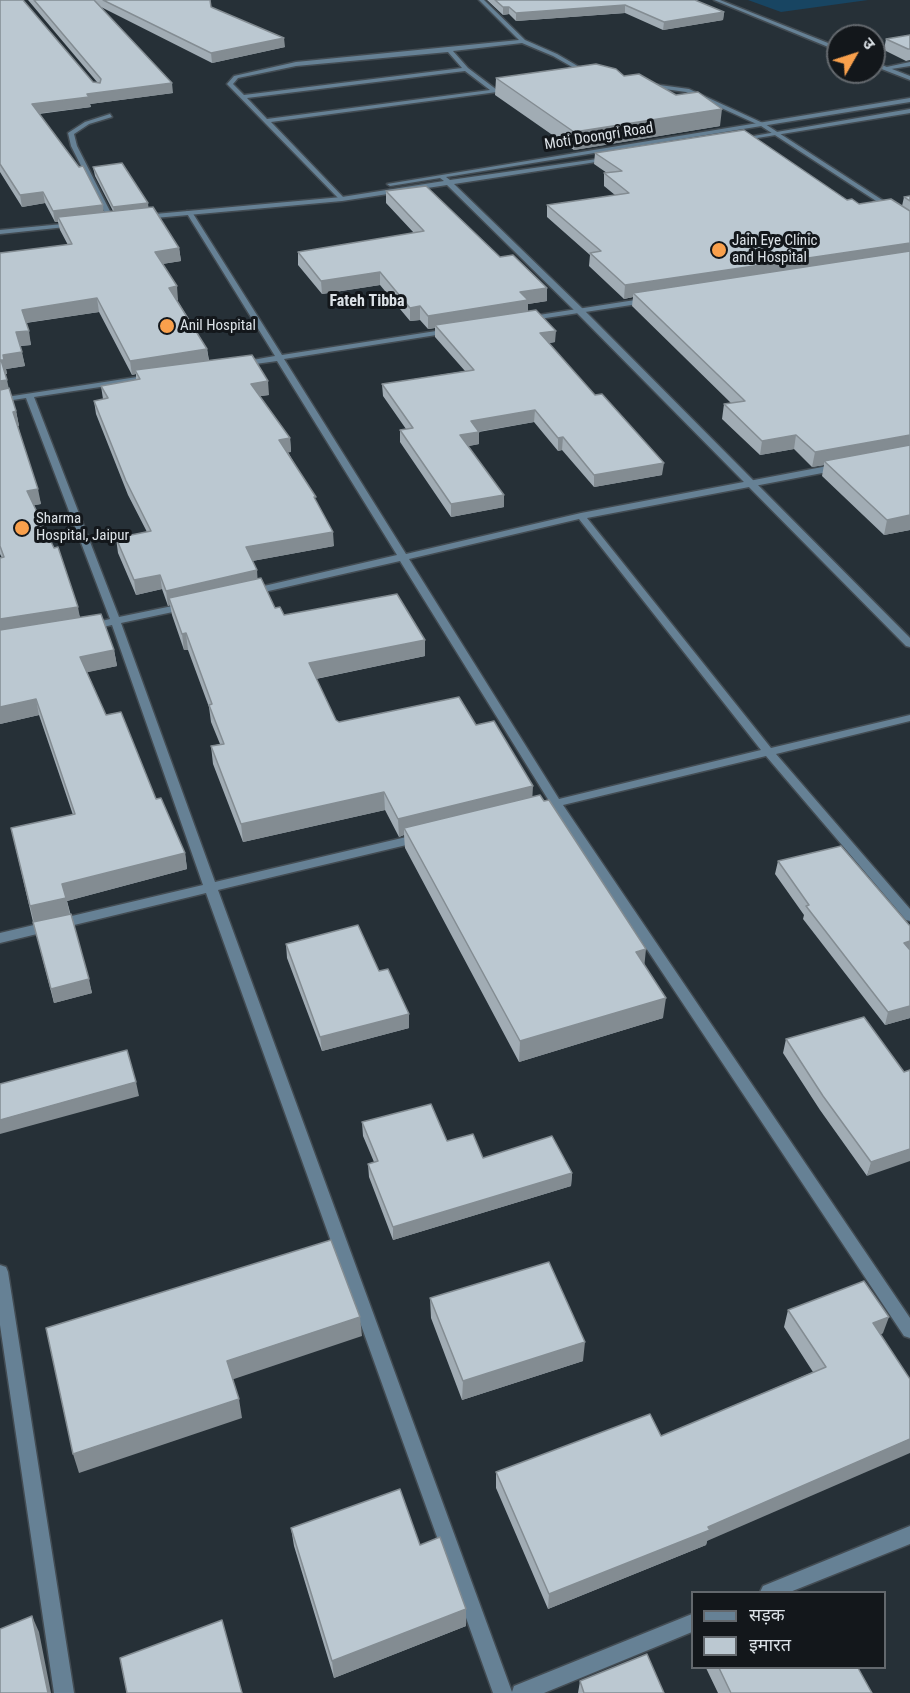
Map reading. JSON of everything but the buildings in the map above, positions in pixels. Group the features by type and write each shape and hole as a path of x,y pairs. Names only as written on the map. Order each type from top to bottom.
{"street":[{"path":"481,0 523,42 555,55 594,77 581,78"},
{"path":"716,0 826,44"},
{"path":"342,199 230,84 236,77 258,70 330,60 523,42"},
{"path":"449,50 466,69 495,92"},
{"path":"886,68 910,64"},
{"path":"886,68 910,78"},
{"path":"242,97 466,69"},
{"path":"642,85 687,90 763,126 910,221"},
{"path":"266,121 506,90"},
{"name":"Moti Doongri Road","path":"292,203 335,192 763,126 910,100"},
{"path":"728,140 910,111"},
{"path":"110,116 87,123 71,133 74,146 112,221"},
{"path":"636,144 648,152"},
{"name":"Moti Doongri Road","path":"134,219 342,199 622,156"},
{"path":"442,176 579,310 910,644"},
{"path":"189,212 556,804 910,1331"},
{"path":"101,222 123,220"},
{"path":"0,232 78,225"},
{"path":"522,319 662,297"},
{"path":"235,365 453,330"},
{"path":"0,400 155,377"},
{"path":"29,395 99,575 503,1693"},
{"path":"241,594 581,516 853,464"},
{"path":"581,516 769,753 910,917"},
{"path":"80,628 115,623 195,604"},
{"path":"533,810 910,718"},
{"path":"0,938 429,835"},
{"path":"0,1272 64,1693"},
{"path":"774,1591 910,1535"},
{"path":"521,1693 691,1624"}],"shaded area":[{"path":"748,0 868,0 781,12"}],"place":[{"name":"Jain Eye Clinic and Hospital","path":"719,250"},
{"name":"Anil Hospital","path":"167,326"},
{"name":"Sharma Hospital, Jaipur","path":"22,528"}],"district":[{"name":"Fateh Tibba","path":"367,302"}]}
